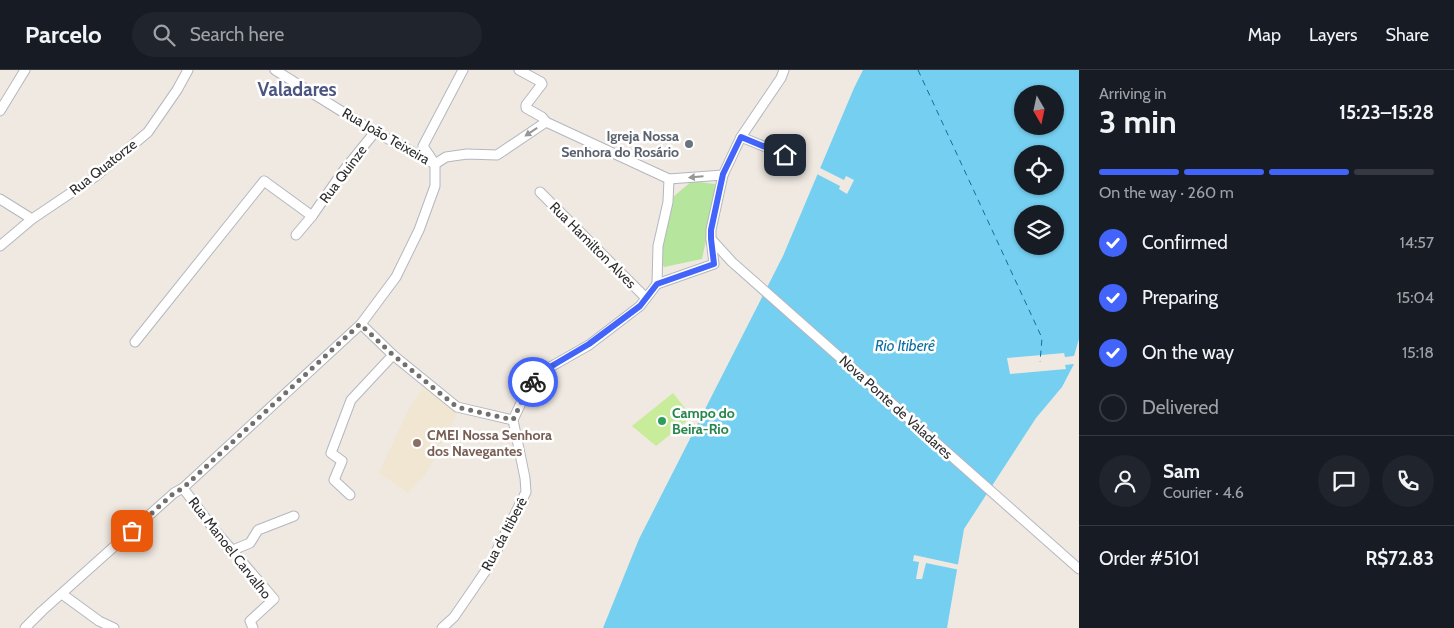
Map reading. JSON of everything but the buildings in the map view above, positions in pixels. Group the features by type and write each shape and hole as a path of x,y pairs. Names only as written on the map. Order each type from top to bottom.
{"street":[{"path":"0,111 25,70"},
{"name":"Rua Quatorze","path":"0,246 32,219 96,176 148,132 177,90 188,70"},
{"name":"Rua João Teixeira","path":"275,70 375,132 435,164 446,158 467,154 497,155 546,122"},
{"path":"25,628 174,493 183,488 360,324 396,277 419,230 435,186 435,164 423,146 463,70"},
{"path":"520,70 542,84 526,105 526,108 542,117 546,122 669,180 723,174"},
{"path":"360,324 393,355 457,407 513,420 529,386 545,370 589,344 640,306 657,284 714,264 711,230 723,174 741,137 781,78 784,70"},
{"name":"Rua Quinze","path":"296,235 375,132"},
{"path":"741,137 800,161"},
{"path":"657,284 658,246 668,202 669,180"},
{"path":"135,342 264,181 312,216"},
{"name":"Rua Hamilton Alves","path":"540,192 646,298"},
{"path":"0,200 32,219"},
{"name":"Nova Ponte de Valadares","path":"711,239 732,262 1079,569"},
{"path":"350,495 334,480 342,461 331,452 351,400 393,355"},
{"name":"Rua da Itiberê","path":"442,628 454,617 489,566 526,492 525,478 513,420"},
{"name":"Rua Manoel Carvalho","path":"183,488 213,528 274,599 250,622 253,628"},
{"path":"233,550 250,543 258,530 294,516"},
{"path":"62,594 99,622 114,628"}],"shaded area":[{"name":"CMEI Nossa Senhora dos Navegantes","path":"424,387 457,414 427,472 408,493 379,473 408,411"}],"green space":[{"path":"692,181 715,184 714,203 702,259 664,267 659,258 661,232 673,197"},
{"name":"Campo do Beira-Rio","path":"673,393 692,417 656,446 632,426"}],"water":[{"name":"Rio Itiberê","path":"863,70 1079,70 1079,339 1074,356 1074,364 1062,387 1036,418 964,529 947,628 603,628 639,539 783,256"}],"pier":[{"path":"818,167 844,180 846,176 854,180 847,194 839,189 840,186 815,173"},
{"path":"1064,353 1065,357 1074,356 1074,364 1065,365 1066,369 1010,374 1007,358"},
{"path":"914,555 960,565 960,570 926,563 922,579 916,579 919,562 913,561"}],"ferry route":[{"path":"918,70 1042,338 1040,362"}],"way so far":[{"path":"132,531 174,493 183,488 360,324 393,355 457,407 513,420 529,386 533,382"}],"place":[{"name":"Igreja Nossa Senhora do Rosário","path":"689,144"},
{"name":"Campo do Beira-Rio","path":"662,421"},
{"name":"CMEI Nossa Senhora dos Navegantes","path":"417,443"}],"district":[{"name":"Valadares","path":"297,89"}],"route":[{"path":"533,382 545,370 589,344 640,306 657,284 714,264 711,230 723,174 741,137 785,155"}]}
